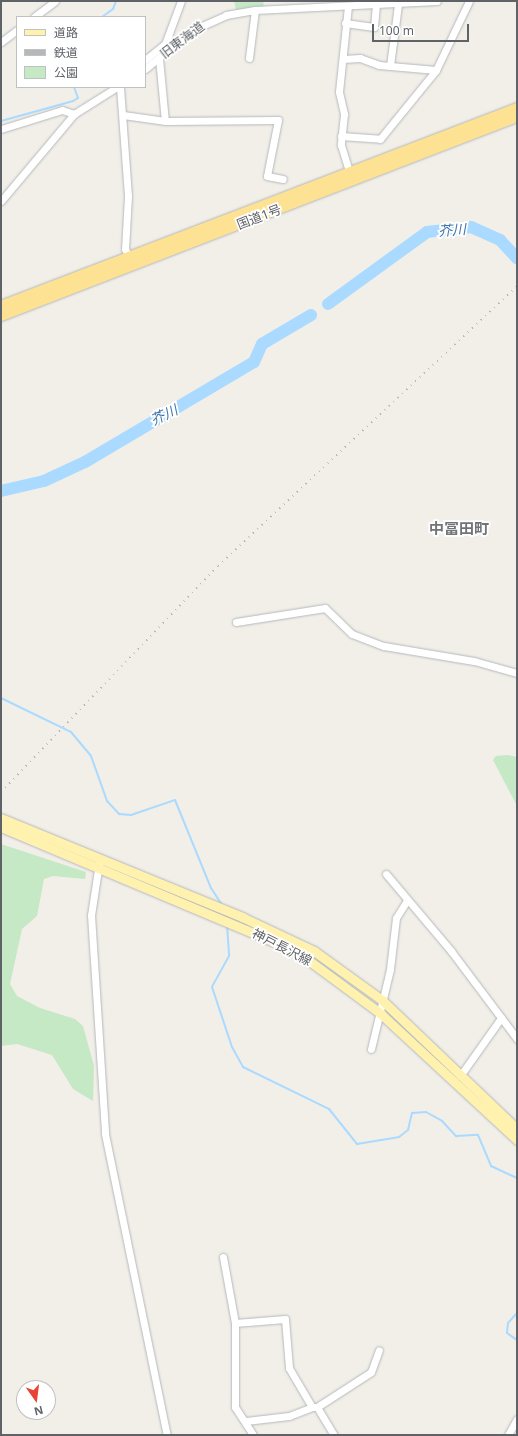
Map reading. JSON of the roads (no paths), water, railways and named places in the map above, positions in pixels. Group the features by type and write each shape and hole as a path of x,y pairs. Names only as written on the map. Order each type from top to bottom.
{"highway":[{"name":"国道1号","path":"1,306 349,171 517,108"},
{"name":"国道1号","path":"1,316 517,117"}],"main road":[{"name":"神戸長沢線","path":"1,818 20,830 275,941 336,978 381,1014 517,1140"},
{"name":"神戸長沢線","path":"1,827 20,830"},
{"name":"神戸長沢線","path":"99,864 183,893 272,930 328,960 382,1000 517,1129"}],"street":[{"path":"35,16 54,1"},
{"path":"146,59 164,44 181,1"},
{"name":"旧東海道","path":"146,68 210,20 254,10 349,4 376,5 437,1"},
{"path":"341,136 380,139 436,70 469,1"},
{"path":"349,4 345,23 343,60 339,92 344,114 341,136 343,158 349,171"},
{"path":"390,66 398,4"},
{"path":"345,23 374,28 376,5"},
{"path":"249,58 255,32 254,10"},
{"path":"1,42 16,31"},
{"path":"159,58 165,120"},
{"path":"343,60 360,58 390,66 436,70"},
{"path":"1,201 74,114 114,88"},
{"path":"120,88 128,196 125,249 129,257"},
{"path":"1,129 62,110 74,114"},
{"path":"123,115 165,120 278,120 267,176 282,179"},
{"path":"236,622 325,608 352,634 384,646 474,661 517,673"},
{"path":"99,864 91,915 105,1134 167,1435"},
{"path":"386,874 406,902 447,946 517,1039"},
{"path":"371,1049 381,1014 396,918 406,902"},
{"path":"460,1076 501,1018"},
{"path":"223,1257 235,1324 235,1407 246,1420 253,1435"},
{"path":"235,1324 285,1319 289,1368 334,1435"},
{"path":"246,1420 289,1416 314,1407 371,1372 379,1350"},
{"path":"508,1435 517,1419"}],"waterway":[{"path":"103,16 113,9 116,1"},
{"path":"1,121 73,101 78,98 74,88"},
{"name":"芥川","path":"328,304 427,232 471,227 500,240 517,258"},
{"name":"芥川","path":"1,491 44,481 85,462 254,362 262,344 311,315"},
{"path":"1,698 71,732 91,756 107,801 119,814 131,815 175,800 211,888 222,905"},
{"path":"227,925 229,956 212,987 232,1047 243,1067 329,1109 357,1144 399,1137 408,1130 412,1113 426,1112 442,1121 456,1136 478,1135 491,1166 517,1178"},
{"path":"517,1313 508,1323 507,1333 517,1340"}],"railway":[{"path":"1,792 218,566 517,286"}],"district":[{"name":"中冨田町","path":"459,529"}]}
